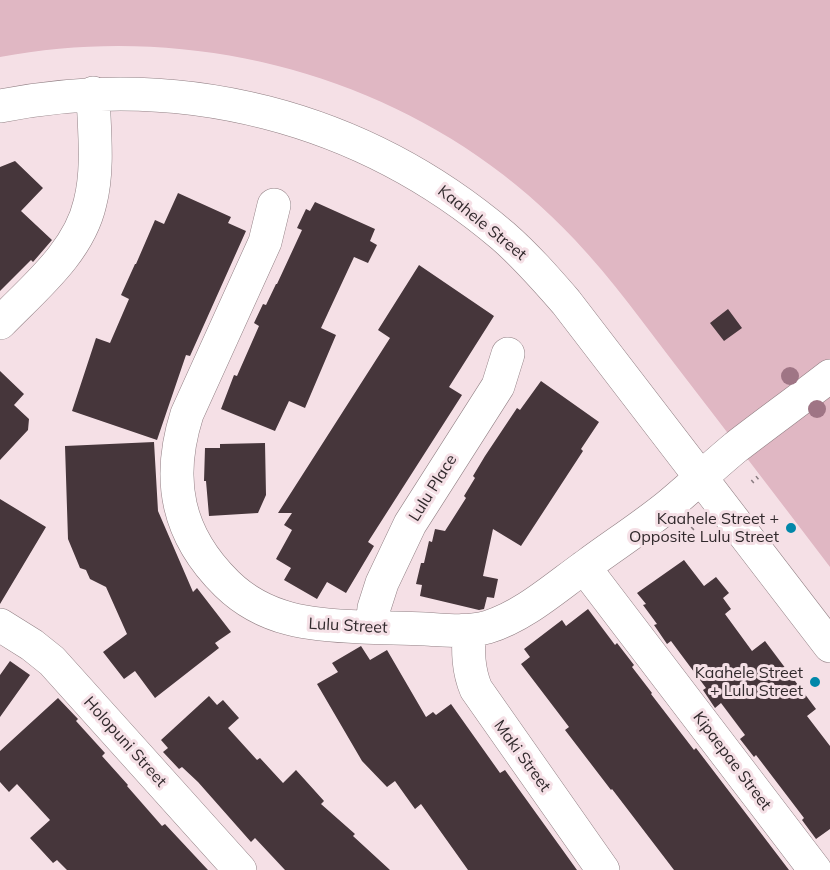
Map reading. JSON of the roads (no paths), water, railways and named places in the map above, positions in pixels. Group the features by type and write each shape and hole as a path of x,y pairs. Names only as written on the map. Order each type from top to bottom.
{"street":[{"name":"Kaahele Street","path":"0,106 93,93 142,93 224,103 268,113 352,141 434,184 504,237 566,302 830,646"},
{"path":"0,323 63,257 82,225 90,204 94,183 93,93"},
{"name":"Lulu Street","path":"274,205 265,242 187,414 178,441 176,482 188,530 214,571 246,599 266,611 301,623 469,631 487,627 521,612 669,505 736,448 830,376"},
{"name":"Lulu Place","path":"372,627 374,608 382,583 410,524 498,386 508,354"},
{"name":"Kipaepae Street","path":"584,567 815,870"},
{"name":"Holopuni Street","path":"0,625 52,661 240,870"},
{"name":"Maki Street","path":"469,631 468,663 470,676 476,689 603,870"}],"place":[{"name":"Kaahele Street + Opposite Lulu Street","path":"791,528"},
{"name":"Kaahele Street + Lulu Street","path":"815,682"}]}
